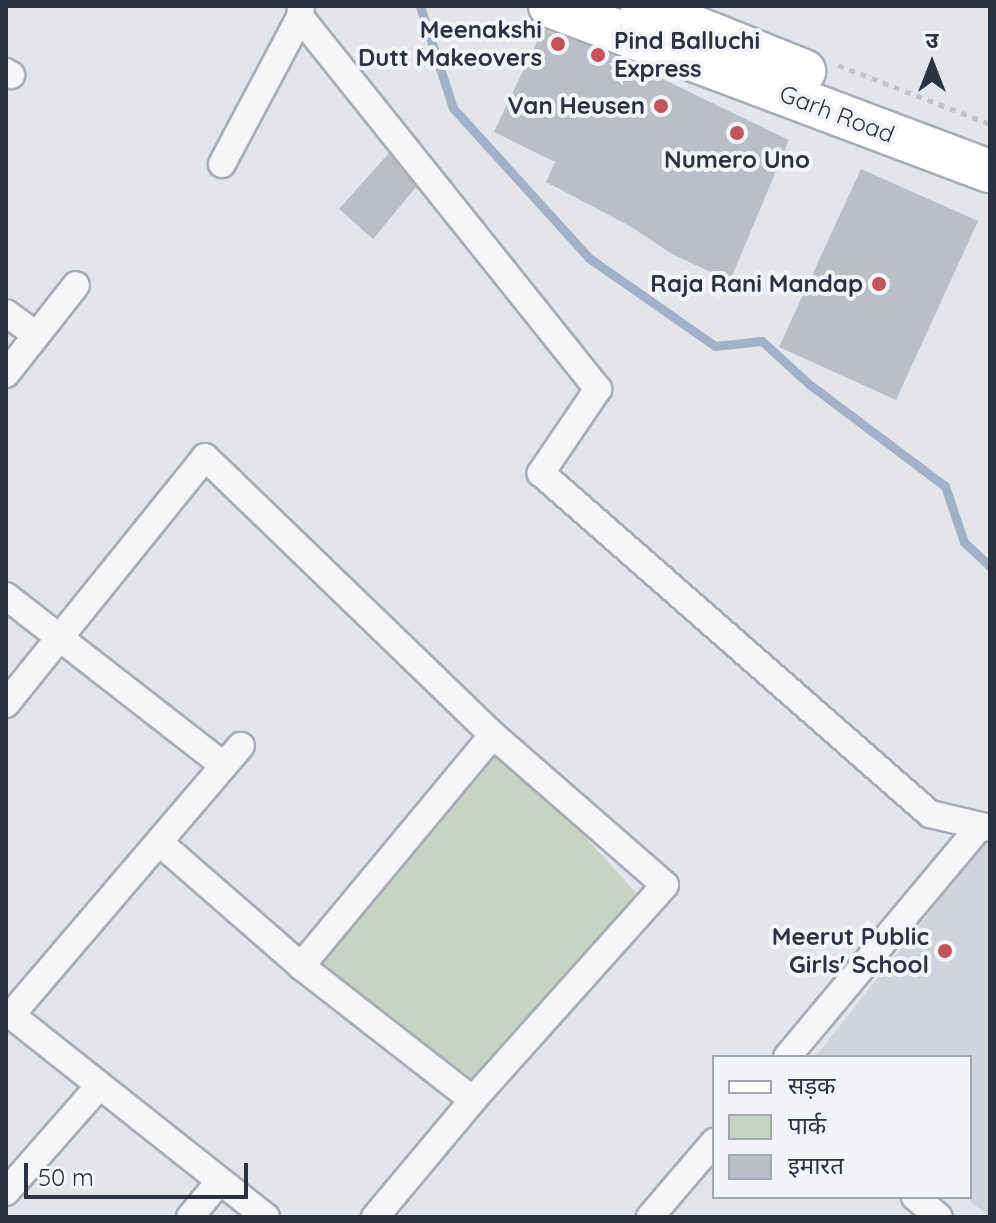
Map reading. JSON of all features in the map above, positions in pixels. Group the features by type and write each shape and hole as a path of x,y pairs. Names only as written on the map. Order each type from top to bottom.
{"main road":[{"name":"Garh Road","path":"550,6 990,142"},
{"name":"Garh Road","path":"642,6 765,72 990,171"}],"street":[{"path":"222,164 300,11 598,389 541,473 930,814 985,828 789,1055"},
{"path":"6,374 76,285"},
{"path":"6,313 36,335"},
{"path":"6,704 205,457 493,735 665,885 473,1100 375,1217"},
{"path":"6,596 224,766"},
{"path":"301,966 493,735"},
{"path":"241,746 9,1013 266,1217"},
{"path":"159,842 301,966 473,1100"},
{"path":"6,1192 100,1085"},
{"path":"650,1217 712,1144"},
{"path":"190,1217 220,1181"},
{"path":"917,1199 939,1217"}],"shaded area":[{"name":"Meerut Public Girls' School","path":"986,841 990,844 990,1217 968,1199 972,1199 972,1055 817,1055"}],"green space":[{"path":"493,735 648,906 473,1100 301,966"}],"building":[{"path":"543,29 613,55 789,140 730,281 672,254 628,225 546,182 555,162 494,132"},
{"path":"389,153 416,187 373,239 339,209"},
{"name":"Raja Rani Mandap","path":"861,169 978,221 896,400 779,347"}],"waterway":[{"path":"420,6 453,108 589,258 715,346 762,341 809,384 945,486 964,542 990,566"}],"place":[{"name":"Meenakshi Dutt Makeovers","path":"558,44"},
{"name":"Pind Balluchi Express","path":"598,55"},
{"name":"Van Heusen","path":"661,106"},
{"name":"Numero Uno","path":"737,133"},
{"name":"Raja Rani Mandap","path":"879,284"},
{"name":"Meerut Public Girls' School","path":"945,951"}]}
